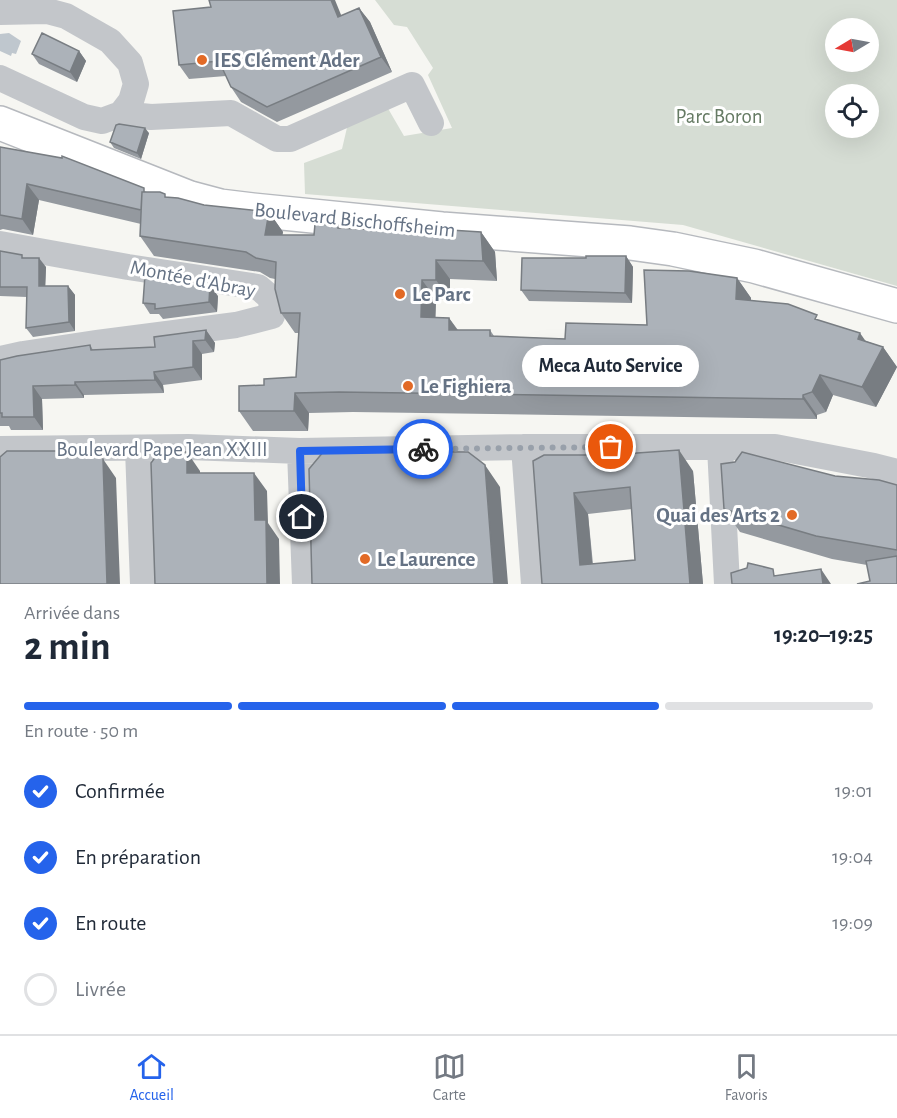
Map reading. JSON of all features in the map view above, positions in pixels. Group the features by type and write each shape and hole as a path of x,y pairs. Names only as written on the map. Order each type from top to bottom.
{"main road":[{"name":"Boulevard Bischoffsheim","path":"0,123 190,198 220,206 419,227 630,243 673,249 754,266 897,306"}],"street":[{"path":"0,12 47,11 66,16 110,41 130,63 136,84 131,100 121,114"},
{"path":"0,78 84,117 102,121 121,114 151,117 231,113 277,139 290,139 412,85 431,123"},
{"name":"Montée d'Abray","path":"0,244 258,287 271,298 272,316 236,325 87,344 0,360"},
{"name":"Boulevard Pape Jean XXIII","path":"0,449 188,447 300,451 524,447 775,447 897,472"},
{"path":"524,447 534,584"},
{"path":"720,447 728,584"},
{"path":"138,448 143,584"},
{"path":"300,451 305,584"}],"green space":[{"name":"Parc Boron","path":"375,0 897,0 897,286 683,225 305,194 304,163 342,149 349,119 386,105 404,136 452,128 428,75 433,68 407,27 394,25"}],"shaded area":[{"path":"9,33 21,41 16,54 12,53 11,56 0,51 0,34"}],"building":[{"path":"209,0 331,0 338,17 359,8 381,57 267,107 231,87 219,61 179,65 173,11 211,7"},
{"path":"42,33 79,51 70,72 32,54"},
{"path":"116,125 145,128 137,153 110,142"},
{"path":"0,147 62,158 62,156 144,188 141,210 27,184 22,219 0,215"},
{"path":"142,192 160,192 165,194 165,197 204,205 269,212 265,235 314,235 315,224 338,225 338,228 481,232 483,261 436,260 436,280 422,280 421,317 449,318 449,330 490,330 490,336 565,339 566,323 647,325 644,270 689,271 737,278 736,299 788,304 817,315 815,319 860,333 858,339 883,347 862,387 820,375 812,392 803,395 803,399 339,392 295,393 294,411 239,411 239,386 264,385 264,379 296,377 300,313 281,313 275,289 276,262 256,258 246,252 140,236"},
{"path":"0,251 22,255 22,258 39,258 39,286 68,286 69,322 26,328 27,287 0,287"},
{"path":"586,256 626,256 625,293 521,290 522,258 586,258"},
{"path":"145,275 210,285 209,302 155,309 155,304 143,303"},
{"path":"206,330 205,340 193,341 193,367 154,372 155,380 75,382 75,385 33,386 34,417 2,417 0,413 0,360 90,345 91,350 155,347 154,337"},
{"path":"679,450 690,584 542,584 533,461 544,455 609,455","holes":["630,487 635,560 580,565 574,493"]},
{"path":"7,451 93,451 103,459 107,584 0,584 0,457"},
{"path":"324,451 468,452 485,465 494,584 312,584 309,469"},
{"path":"159,452 187,452 187,473 254,473 255,520 266,520 267,584 155,584 151,463"},
{"path":"742,452 835,476 879,480 897,485 897,550 816,536 724,509 721,464 735,462"},
{"path":"897,556 897,584 857,584 870,581 866,561"},
{"path":"748,563 773,569 774,576 821,569 823,584 732,584 731,573 747,568"}],"way so far":[{"path":"423,449 611,447"}],"place":[{"name":"IES Clément Ader","path":"202,60"},
{"name":"Le Parc","path":"400,294"},
{"name":"Le Fighiera","path":"408,386"},
{"name":"Meca Auto Service","path":"611,447"},
{"name":"Quai des Arts 2","path":"792,515"},
{"name":"Le Laurence","path":"365,559"}],"route":[{"path":"302,517 300,451 423,449"}]}
